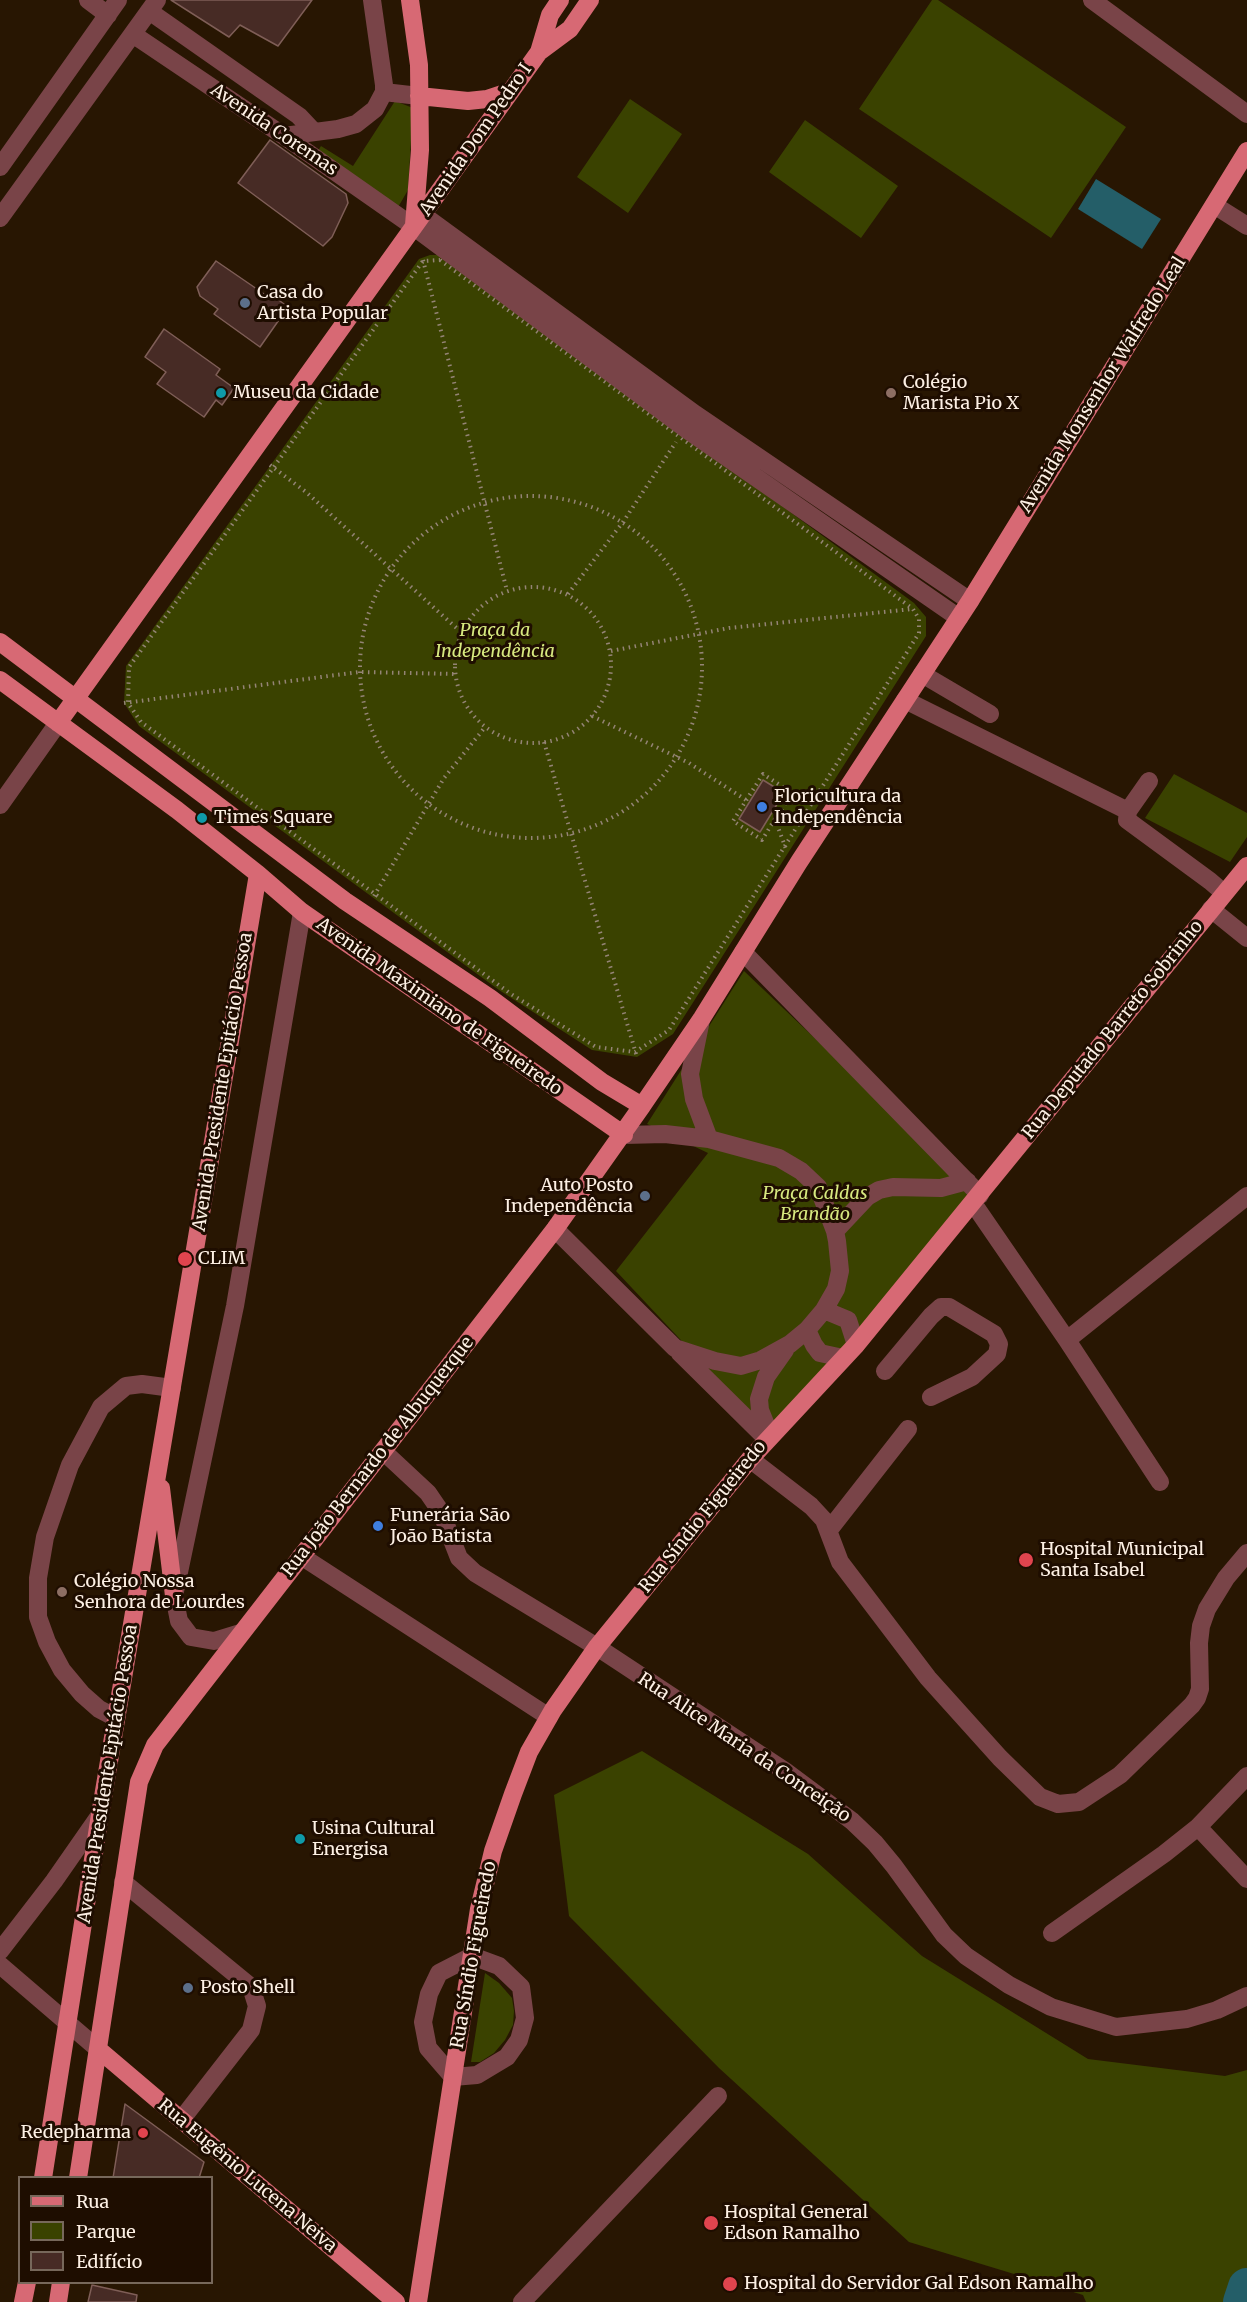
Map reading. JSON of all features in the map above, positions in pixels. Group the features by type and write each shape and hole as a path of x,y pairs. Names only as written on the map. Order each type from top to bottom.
{"main road":[{"path":"58,723 418,221 419,66 410,0"},
{"name":"Avenida Dom Pedro I","path":"418,221 538,52 550,15 560,0"},
{"name":"Avenida Dom Pedro I","path":"538,52 570,29 590,0"},
{"path":"419,96 468,101 487,99 511,91"},
{"name":"Avenida Monsenhor Walfredo Leal","path":"959,618 1247,151"},
{"path":"624,1135 702,1018 799,862 959,618"},
{"path":"0,642 345,901 490,998 602,1082 642,1106"},
{"path":"0,680 177,810 258,874"},
{"name":"Rua Deputado Barreto Sobrinho","path":"976,1199 1247,866"},
{"name":"Avenida Maximiano de Figueiredo","path":"258,874 302,912 624,1135"},
{"name":"Avenida Presidente Epitácio Pessoa","path":"43,2176 100,1815 258,874"},
{"name":"Rua João Bernardo de Albuquerque","path":"139,1782 155,1745 240,1633 384,1452 624,1135"},
{"path":"768,1437 856,1345 976,1199"},
{"name":"Rua Síndio Figueiredo","path":"418,2302 479,1909 493,1851 542,1713 768,1437"},
{"path":"158,1468 174,1596"},
{"name":"Avenida Presidente Epitácio Pessoa","path":"78,2176 139,1782"},
{"name":"Rua Eugênio Lucena Neiva","path":"98,2049 396,2302"},
{"path":"23,2302 27,2284"},
{"path":"58,2302 61,2284"}],"street":[{"path":"0,167 113,7 88,0"},
{"path":"284,136 356,124 375,109 384,92 384,85 372,0"},
{"path":"1092,0 1247,114"},
{"path":"0,218 153,6"},
{"name":"Avenida Coremas","path":"153,6 299,116 314,132"},
{"name":"Avenida Coremas","path":"134,34 284,136 418,221"},
{"path":"384,92 419,96"},
{"path":"1214,205 1247,226"},
{"path":"418,221 682,433 959,618"},
{"path":"418,221 695,414 970,601"},
{"path":"922,674 990,714"},
{"path":"905,700 1128,811"},
{"path":"0,805 58,723"},
{"path":"1149,781 1128,811 1127,820 1224,893"},
{"path":"1211,909 1247,938"},
{"path":"240,1633 214,1641 191,1637 179,1621 174,1596 235,1306 302,912"},
{"path":"743,952 967,1181 976,1199 1160,1482"},
{"path":"702,1018 690,1074 694,1098 709,1139"},
{"path":"624,1135 664,1134 709,1139 779,1158 801,1171 818,1187 835,1231 840,1271 836,1289 824,1310 807,1330 790,1344 761,1360 741,1366 730,1365 675,1348"},
{"path":"835,1231 867,1197 879,1190 893,1187 941,1188 967,1181"},
{"path":"1067,1340 1247,1196"},
{"path":"555,1228 768,1437"},
{"path":"885,1371 941,1307 949,1307 994,1334 999,1344 997,1354 972,1377 931,1397"},
{"path":"824,1310 848,1320 856,1345"},
{"path":"807,1330 820,1353 843,1358"},
{"name":"Rua Síndio Figueiredo","path":"768,1437 760,1410 760,1394 769,1372 790,1344"},
{"path":"116,1718 99,1709 82,1694 62,1670 47,1642 38,1617 38,1578 41,1557 45,1537 70,1465 101,1407 126,1386 142,1384 172,1388"},
{"path":"829,1530 908,1429"},
{"name":"Rua Alice Maria da Conceição","path":"384,1452 428,1493 441,1512 459,1557 475,1573 597,1647 785,1771 852,1821 888,1858 944,1935 966,1956 1009,1985 1051,2007 1116,2027 1187,2019 1217,2010 1247,1996"},
{"path":"750,1459 811,1506 824,1520 840,1563 928,1678 1000,1758 1040,1797 1058,1804 1079,1802 1120,1775 1197,1698 1200,1689 1201,1626 1207,1609 1226,1578 1247,1553"},
{"path":"301,1556 542,1713"},
{"path":"1052,1933 1164,1854 1198,1827 1247,1776"},
{"path":"0,1951 54,1881 100,1815"},
{"path":"1198,1827 1247,1879"},
{"path":"123,1882 251,1987 258,2006 251,2030 181,2120"},
{"path":"472,1956 500,1966 521,1987 525,2018 519,2040 507,2057 477,2075 453,2077 428,2048 423,2022 429,1994 439,1973 472,1956"},
{"path":"0,1965 98,2049"},
{"path":"522,2302 718,2096"}],"path":[{"path":"418,221 423,261 507,591"},
{"path":"440,260 682,433 913,609 919,619 919,633 669,1030 636,1055 596,1047 511,994 374,897 141,722 126,703 129,667 423,261 440,260"},
{"path":"568,594 623,522 682,433"},
{"path":"272,467 306,492 462,633"},
{"path":"510,496 563,497 613,515 623,522 656,548 686,593 699,634 701,693 687,739 661,780 627,810 588,830 544,839 498,837 454,821 416,795 387,761 368,721 359,672 362,638 373,600 391,569 423,533 459,510 510,496"},
{"path":"528,586 548,587 568,594 588,608 602,628 610,651 611,674 604,697 592,716 570,733 544,742 524,742 503,737 471,712 461,694 456,674 456,653 462,633 473,615 489,600 507,591 528,586"},
{"path":"610,651 729,628 913,609"},
{"path":"126,703 359,672 456,674"},
{"path":"592,716 675,757 746,800"},
{"path":"374,897 444,778 486,726"},
{"path":"544,742 636,1055"},
{"path":"763,774 792,793 776,819 762,840 733,821 763,774"},
{"path":"776,819 788,854"}],"green space":[{"path":"932,0 938,0 1126,127 1051,238 859,109"},
{"path":"630,99 682,134 628,213 577,177"},
{"path":"395,101 413,108 408,190 397,209 316,154 321,146 353,166"},
{"path":"805,120 898,186 861,238 769,172"},
{"name":"Praça da Independência","path":"430,255 440,255 914,603 926,617 926,636 673,1034 637,1057 592,1050 499,990 139,726 124,703 126,666 419,259"},
{"path":"1174,774 1247,813 1247,837 1230,862 1145,818"},
{"name":"Praça Caldas Brandão","path":"744,971 980,1195 770,1435 616,1271 708,1153 647,1124"},
{"path":"642,1751 808,1854 922,1956 1088,2059 1225,2076 1247,2070 1247,2302 1086,2302 1083,2295 909,2242 719,2068 569,1916 554,1795"},
{"path":"485,1973 499,1983 512,1998 513,2025 505,2040 494,2053 480,2062 471,2062"}],"water":[{"path":"1096,179 1161,219 1142,249 1078,209"}],"building":[{"path":"171,0 312,0 278,46 240,25 229,37"},
{"path":"270,140 346,194 348,203 332,237 323,246 238,183"},
{"name":"Casa do Artista Popular","path":"216,261 270,298 272,295 288,307 260,347 214,314 218,309 200,296 197,287"},
{"path":"164,329 220,369 216,375 234,388 222,405 216,400 204,417 157,384 166,372 145,357"},
{"path":"763,780 784,793 760,832 739,819"},
{"name":"Redepharma","path":"125,2104 204,2162 200,2176 113,2176"},
{"path":"92,2285 137,2295 136,2302 88,2302"}],"waterway":[{"path":"1242,2302 1247,2287"}],"place":[{"name":"Casa do Artista Popular","path":"245,303"},
{"name":"Museu da Cidade","path":"221,393"},
{"name":"Colégio Marista Pio X","path":"891,393"},
{"name":"Floricultura da Independência","path":"762,807"},
{"name":"Times Square","path":"202,818"},
{"name":"Auto Posto Independência","path":"645,1196"},
{"name":"CLIM","path":"185,1259"},
{"name":"Funerária São João Batista","path":"378,1526"},
{"name":"Hospital Municipal Santa Isabel","path":"1026,1560"},
{"name":"Colégio Nossa Senhora de Lourdes","path":"62,1592"},
{"name":"Usina Cultural Energisa","path":"300,1839"},
{"name":"Posto Shell","path":"188,1988"},
{"name":"Redepharma","path":"143,2133"},
{"name":"Hospital General Edson Ramalho","path":"711,2223"},
{"name":"Hospital do Servidor Gal Edson Ramalho","path":"730,2284"}]}
